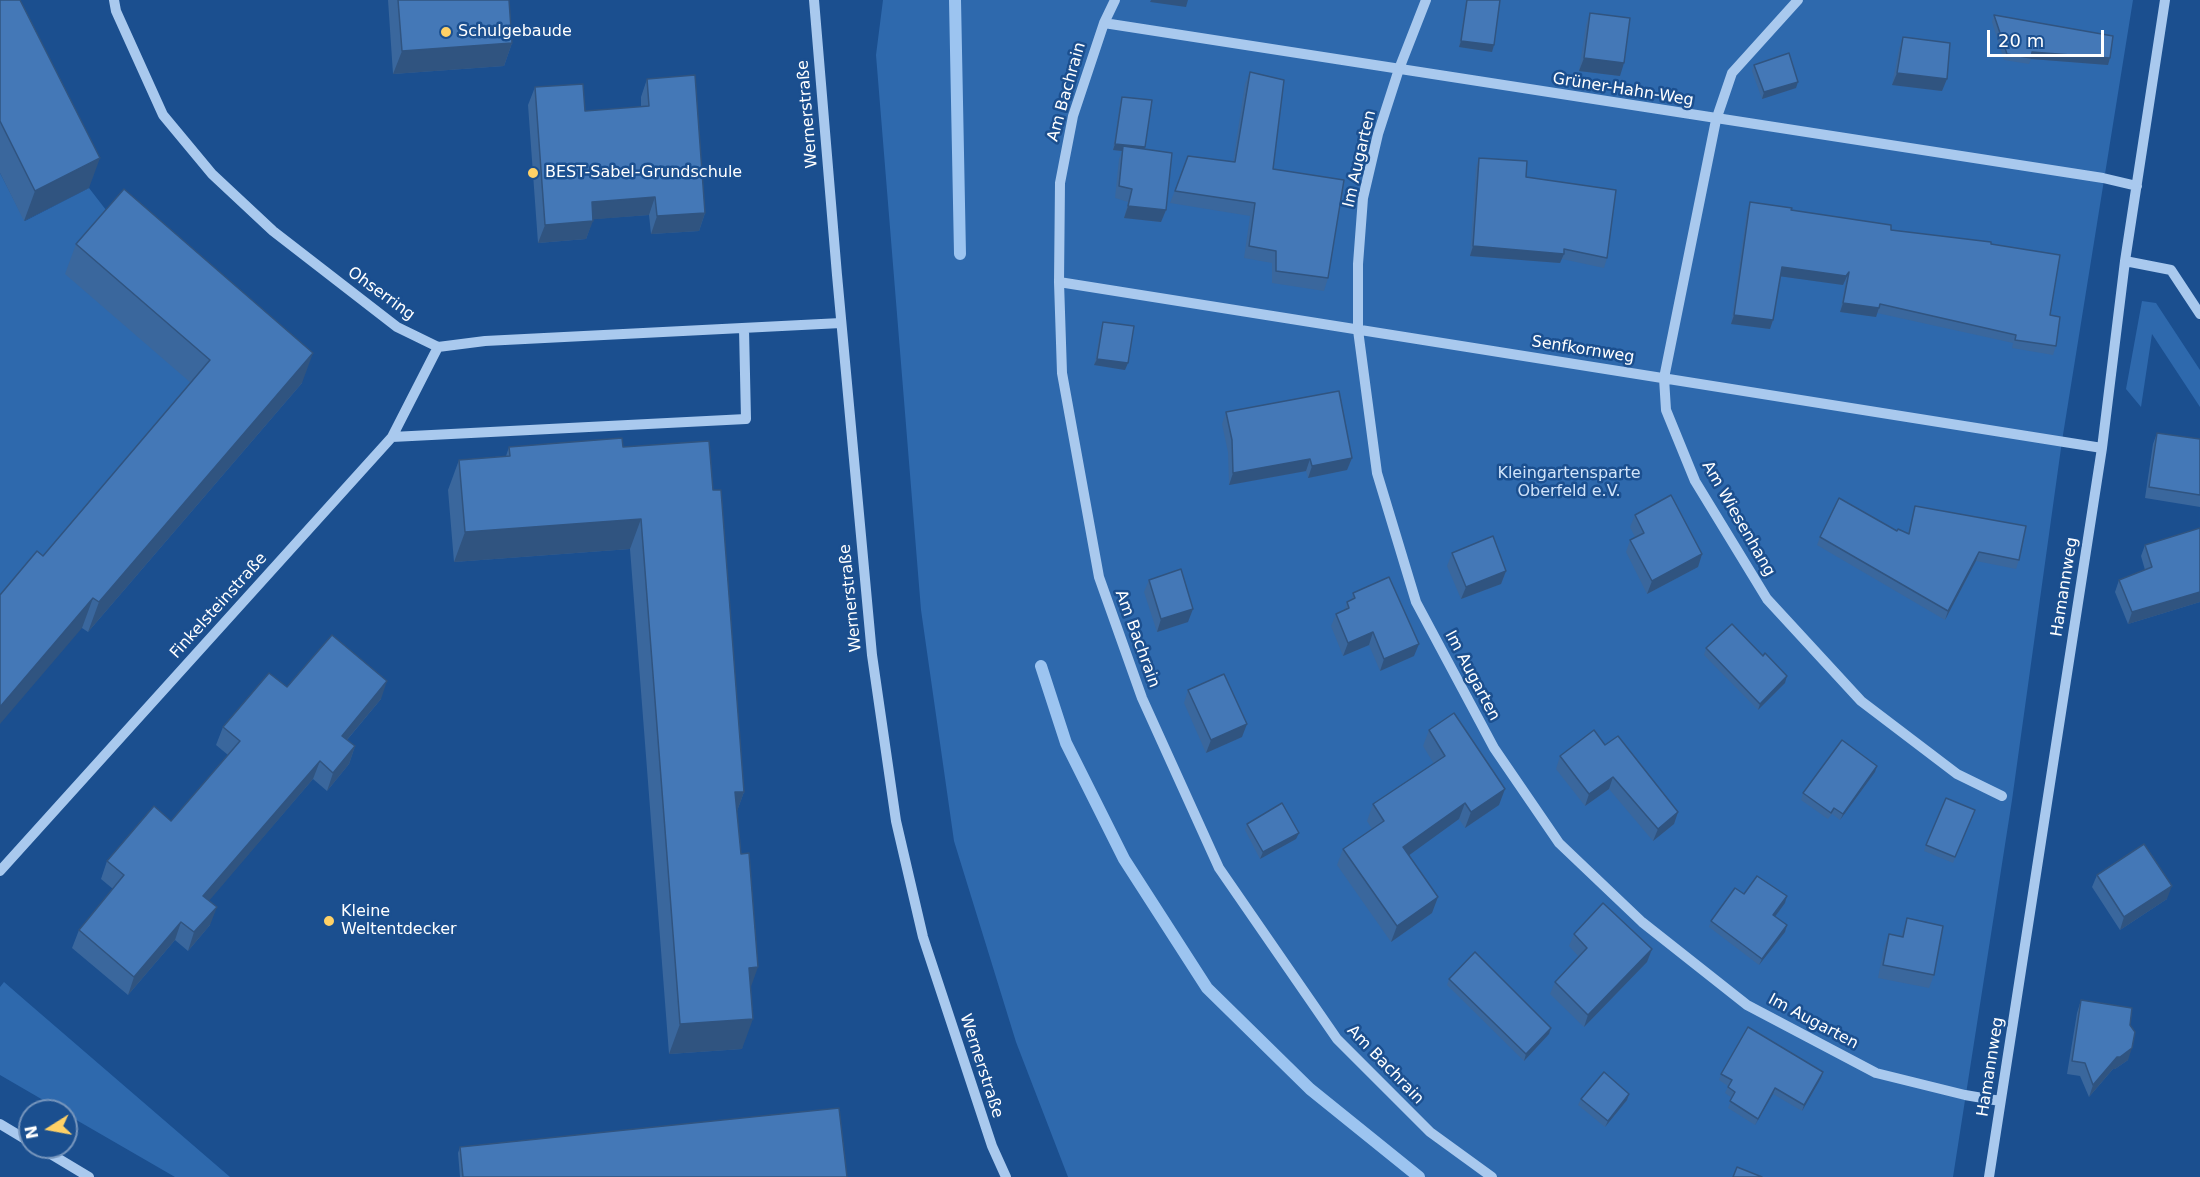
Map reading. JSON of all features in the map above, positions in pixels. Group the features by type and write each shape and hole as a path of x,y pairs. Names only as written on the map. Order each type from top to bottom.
{"street":[{"name":"Ohserring","path":"114,0 116,11 163,115 212,174 273,231 397,327 438,347"},
{"name":"Wernerstraße","path":"814,0 872,655 896,821 923,937 992,1146 1006,1177"},
{"name":"Am Bachrain","path":"1114,0 1073,116 1059,183 1062,373 1099,577 1142,698 1219,868 1337,1040 1430,1132 1492,1177"},
{"name":"Im Augarten","path":"1426,0 1399,69 1378,134 1363,198 1358,264 1358,330 1377,473 1416,602 1494,748 1559,843 1642,922 1747,1005 1876,1073 2000,1101"},
{"name":"Am Wiesenhang","path":"1798,0 1732,73 1716,120 1664,378 1666,410 1695,481 1767,599 1861,701 1957,774 2002,795"},
{"name":"Hamannweg","path":"1989,1177 2102,448 2125,261 2165,0"},
{"name":"Grüner-Hahn-Weg","path":"1104,23 1716,120 2103,178 2137,186"},
{"path":"2125,261 2171,270 2200,314"},
{"name":"Senfkornweg","path":"1059,282 2102,448"},
{"path":"438,347 485,341 841,323"},
{"path":"392,437 746,419 744,329"},
{"name":"Finkelsteinstraße","path":"0,871 392,437 438,347"},
{"path":"0,1124 18,1135"},
{"path":"59,1159 89,1177"}],"green space":[{"name":"Kleingartensparte Oberfeld e.V.","path":"883,0 2133,0 2062,441 2012,800 1953,1177 1068,1177 1016,1042 954,841 921,610 876,55"},
{"path":"0,173 25,221 89,188 113,219 213,373 0,614"},
{"path":"2142,301 2156,303 2200,370 2200,407 2152,334 2141,407 2126,389"},
{"path":"4,982 230,1177 175,1177 78,1121 78,1099 41,1099 0,1075 0,987"}],"building":[{"path":"0,0 20,0 100,158 35,191 0,121"},
{"name":"Schulgebaude","path":"398,0 509,0 512,43 402,51"},
{"path":"1467,0 1500,0 1494,45 1461,41"},
{"path":"1590,13 1630,18 1624,63 1584,58"},
{"path":"1994,15 2113,36 2110,58 2032,52 2031,58 2007,54"},
{"path":"1903,37 1950,43 1947,79 1897,73"},
{"path":"1789,53 1798,82 1764,92 1754,65"},
{"path":"1250,72 1284,80 1273,169 1344,180 1328,278 1276,271 1276,251 1249,246 1255,203 1175,191 1188,156 1235,162"},
{"path":"695,75 705,213 657,216 655,197 592,202 593,221 545,225 535,87 583,84 585,111 649,106 647,79"},
{"path":"1122,97 1152,100 1145,147 1115,144"},
{"path":"1123,146 1172,153 1166,210 1128,206 1132,189 1119,186"},
{"path":"1479,158 1527,161 1526,177 1616,190 1607,258 1564,249 1564,254 1473,246"},
{"path":"124,189 313,353 99,602 93,598 0,707 0,595 37,551 43,556 210,360 76,244"},
{"path":"1750,202 1891,225 1891,230 1991,242 1991,244 2060,255 2050,315 2060,317 2056,346 2015,340 2016,335 1880,304 1879,308 1843,303 1849,272 1846,276 1782,267 1773,320 1734,315"},
{"path":"1103,322 1134,326 1128,363 1097,359"},
{"path":"1339,391 1352,458 1312,466 1310,459 1233,473 1232,440 1226,412"},
{"path":"2157,433 2200,439 2200,495 2149,487"},
{"path":"622,438 623,447 709,441 713,490 721,490 744,792 735,792 741,854 749,853 758,967 749,968 753,1019 680,1024 641,519 465,532 459,460 510,456 509,447"},
{"path":"1671,495 1702,554 1652,581 1630,540 1644,533 1635,515"},
{"path":"1839,498 1897,531 1898,529 1909,534 1915,506 2026,526 2019,560 1979,552 1948,611 1820,537"},
{"path":"2200,528 2200,592 2132,612 2119,580 2152,567 2145,545"},
{"path":"1493,536 1506,571 1466,587 1452,553"},
{"path":"1181,569 1193,609 1161,619 1149,580"},
{"path":"1389,577 1419,644 1384,659 1373,632 1348,643 1336,614 1349,608 1347,602 1355,598 1353,593"},
{"path":"1732,624 1763,656 1765,653 1787,676 1760,704 1706,648"},
{"path":"332,635 387,681 342,736 355,746 333,773 320,761 203,896 217,907 194,932 181,922 134,977 79,930 124,875 107,861 154,806 171,821 240,741 223,727 269,673 287,687"},
{"path":"1224,674 1247,724 1211,740 1188,690"},
{"path":"1454,713 1505,789 1471,812 1465,803 1403,847 1438,897 1397,926 1343,849 1384,821 1373,804 1445,756 1429,730"},
{"path":"1594,730 1605,745 1618,736 1678,812 1658,829 1613,777 1589,794 1560,756"},
{"path":"1842,740 1877,766 1843,814 1834,808 1831,813 1803,793"},
{"path":"1946,798 1975,810 1955,857 1926,845"},
{"path":"1282,803 1299,833 1263,852 1247,824"},
{"path":"2144,844 2172,886 2124,917 2097,875"},
{"path":"1757,876 1787,896 1773,915 1787,925 1762,959 1711,921 1735,888 1744,894"},
{"path":"1603,903 1652,949 1588,1015 1555,982 1587,948 1574,934"},
{"path":"1907,918 1943,926 1934,975 1883,965 1889,934 1903,937"},
{"path":"1475,952 1551,1028 1526,1054 1449,979"},
{"path":"2081,1000 2132,1008 2130,1025 2135,1032 2132,1048 2117,1057 2093,1085 2085,1063 2072,1061"},
{"path":"1748,1027 1823,1072 1804,1105 1775,1088 1758,1119 1730,1101 1735,1092 1728,1087 1732,1080 1721,1074"},
{"path":"1604,1072 1629,1094 1608,1121 1581,1099"},
{"path":"839,1108 847,1177 463,1177 460,1147"},
{"path":"1737,1167 1762,1177 1733,1177"}],"waterway":[{"path":"955,0 960,254"},
{"path":"1041,666 1066,743 1124,859 1207,988 1310,1089 1419,1177"}],"place":[{"name":"Schulgebaude","path":"446,32"},
{"name":"BEST-Sabel-Grundschule","path":"533,173"},
{"name":"Kleine Weltentdecker","path":"329,921"}]}
